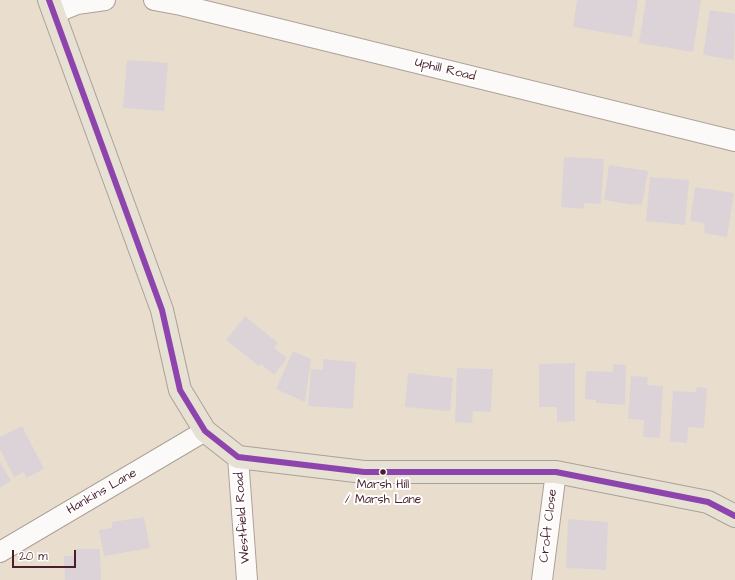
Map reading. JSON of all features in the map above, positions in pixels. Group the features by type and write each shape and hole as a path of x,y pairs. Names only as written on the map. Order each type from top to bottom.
{"main road":[{"path":"52,6 162,310 180,390 205,431 238,457 364,472 556,472 708,502 735,516"}],"street":[{"path":"52,6 105,0"},
{"name":"Uphill Road","path":"154,0 181,5 735,142"},
{"name":"Hankins Lane","path":"0,552 205,431"},
{"name":"Westfield Road","path":"238,457 247,580"},
{"name":"Croft Close","path":"542,580 556,472"}],"building":[{"path":"577,0 638,0 632,37 573,27"},
{"path":"646,0 701,0 693,52 639,43"},
{"path":"710,10 735,14 734,60 703,55"},
{"path":"127,60 168,63 164,111 123,108"},
{"path":"564,157 604,159 601,204 584,203 584,209 561,207"},
{"path":"609,165 648,171 642,205 604,200"},
{"path":"650,177 689,180 685,225 646,221"},
{"path":"695,187 734,193 727,237 704,233 705,223 690,221"},
{"path":"245,316 278,343 274,348 287,358 274,375 261,364 259,366 226,340"},
{"path":"293,351 311,359 305,402 276,389"},
{"path":"323,359 356,362 353,409 308,406 311,369 323,370"},
{"path":"575,363 575,421 557,422 557,407 539,407 539,364"},
{"path":"613,364 626,365 625,405 596,403 596,400 585,399 586,371 613,372"},
{"path":"457,368 493,369 491,412 473,411 472,423 455,422"},
{"path":"408,373 453,378 450,411 405,407"},
{"path":"631,376 648,377 647,385 663,386 660,438 643,437 644,420 628,419"},
{"path":"697,387 707,388 704,428 688,427 687,443 670,441 673,391 696,392"},
{"path":"22,426 44,469 26,478 24,472 14,477 0,449 0,437"},
{"path":"0,462 11,481 0,488"},
{"path":"144,517 150,548 104,556 99,530 112,528 112,522"},
{"path":"568,519 608,522 606,570 566,568"},
{"path":"74,549 100,549 101,580 65,580 64,556 74,556"}],"transit line":[{"path":"49,0 162,310 180,390 205,431 238,457 364,472 556,472 708,502 735,516"}],"place":[{"name":"Marsh Hill / Marsh Lane","path":"383,472"}]}
